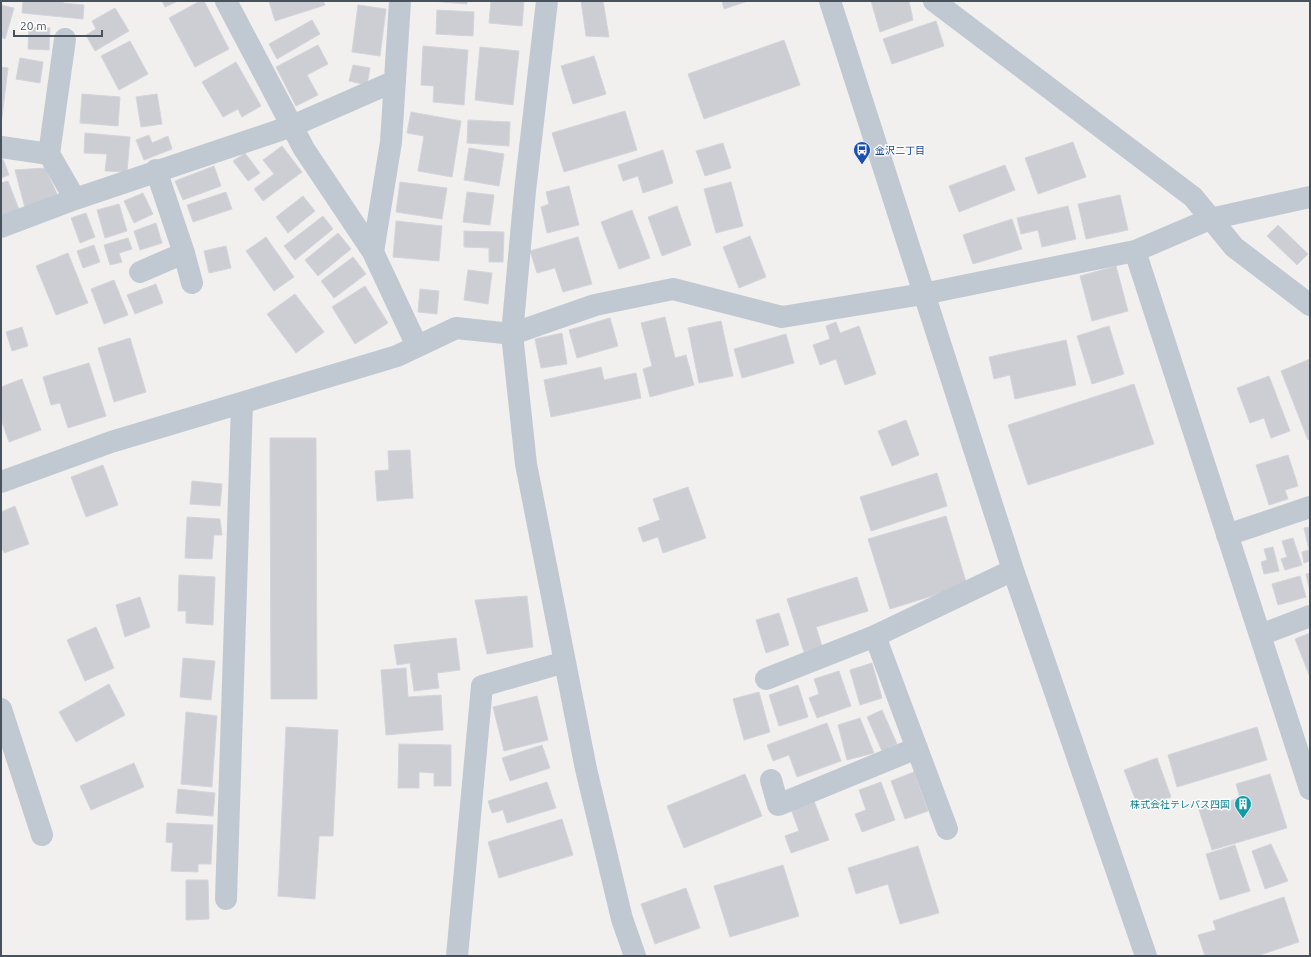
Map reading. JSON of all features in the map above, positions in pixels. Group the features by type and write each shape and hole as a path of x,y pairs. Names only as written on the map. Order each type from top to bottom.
{"street":[{"path":"226,1 304,149 373,252 417,346"},
{"path":"373,252 391,142 400,1"},
{"path":"548,1 525,192 512,334 526,464 586,769 622,919 635,956"},
{"path":"830,1 1013,570 1146,956"},
{"path":"934,1 1193,197 1234,248 1310,305"},
{"path":"65,39 49,154 75,199"},
{"path":"1,227 156,170 292,126 395,82"},
{"path":"1,147 49,154"},
{"path":"156,170 184,253 192,283"},
{"path":"1,482 111,442 397,356 456,328 512,334 595,305 673,289 782,317 923,294 1135,252 1210,219 1310,197"},
{"path":"1135,252 1310,789"},
{"path":"140,272 184,253"},
{"path":"226,899 242,403"},
{"path":"1227,535 1310,507"},
{"path":"766,679 875,636 1013,570"},
{"path":"1260,635 1310,616"},
{"path":"875,636 947,829"},
{"path":"457,956 482,686 565,662"},
{"path":"1,712 42,835"},
{"path":"771,780 778,805 917,748"}],"building":[{"path":"23,1 64,1 63,3 84,5 83,19 22,13"},
{"path":"162,1 178,1 165,7"},
{"path":"200,1 204,1 229,49 195,67 169,18"},
{"path":"269,1 323,1 325,5 275,21"},
{"path":"430,1 467,1 467,4"},
{"path":"491,1 524,1 522,26 489,23"},
{"path":"581,1 603,1 609,37 586,36"},
{"path":"722,1 748,1 724,9"},
{"path":"871,1 909,1 913,20 880,32"},
{"path":"1,5 14,8 5,39 1,37"},
{"path":"358,5 386,9 380,56 352,52"},
{"path":"115,8 129,31 95,51 86,35 96,29 92,21"},
{"path":"437,10 474,12 473,36 436,34"},
{"path":"312,20 320,34 277,59 269,44"},
{"path":"936,21 944,46 892,64 883,39"},
{"path":"29,27 50,28 49,50 28,49"},
{"path":"784,40 800,85 704,119 688,74"},
{"path":"130,41 148,74 119,90 101,56"},
{"path":"318,45 328,64 307,75 318,95 296,106 276,67"},
{"path":"423,46 468,50 464,105 433,102 434,86 421,85"},
{"path":"480,47 519,51 513,105 475,100"},
{"path":"594,56 606,94 573,104 561,66"},
{"path":"20,58 43,62 40,83 16,79"},
{"path":"236,62 261,106 242,117 238,109 223,117 202,82"},
{"path":"353,65 370,68 367,85 349,81"},
{"path":"1,67 8,68 1,125"},
{"path":"82,94 120,97 118,126 80,123"},
{"path":"157,94 162,124 141,127 136,97"},
{"path":"625,111 637,150 564,172 552,133"},
{"path":"411,112 461,121 452,177 418,171 424,136 407,133"},
{"path":"468,120 510,122 509,146 467,143"},
{"path":"85,133 130,137 127,172 105,171 107,154 84,153"},
{"path":"149,135 152,143 168,136 172,149 144,160 136,140"},
{"path":"1073,142 1086,177 1038,194 1025,158"},
{"path":"723,143 731,168 705,176 696,151"},
{"path":"282,146 302,172 263,201 254,189 274,174 263,160"},
{"path":"469,148 504,154 499,186 464,180"},
{"path":"663,150 673,183 643,193 638,176 623,181 618,165"},
{"path":"245,153 260,173 248,181 233,161"},
{"path":"3,159 9,175 1,178 1,160"},
{"path":"1005,165 1015,190 959,212 949,186"},
{"path":"214,166 221,186 183,200 175,181"},
{"path":"45,168 57,194 25,208 15,170"},
{"path":"8,181 20,212 1,220 1,183"},
{"path":"400,182 447,188 442,219 396,212"},
{"path":"731,182 743,226 716,233 704,189"},
{"path":"569,186 579,225 547,233 541,207 549,204 546,192"},
{"path":"226,192 232,209 193,222 187,205"},
{"path":"467,192 494,195 490,225 463,222"},
{"path":"143,193 153,214 134,223 124,201"},
{"path":"1120,195 1128,230 1086,239 1078,204"},
{"path":"303,196 315,211 288,233 276,217"},
{"path":"119,204 127,231 105,238 97,210"},
{"path":"677,206 691,245 662,256 648,217"},
{"path":"1068,206 1076,239 1042,247 1038,230 1021,234 1017,218"},
{"path":"632,210 650,258 619,269 601,222"},
{"path":"86,213 95,237 80,243 71,218"},
{"path":"323,216 333,229 295,260 284,246"},
{"path":"1012,219 1022,249 973,264 963,235"},
{"path":"396,221 442,226 439,261 393,257"},
{"path":"156,223 162,243 140,250 134,231"},
{"path":"1278,225 1308,254 1297,265 1267,236"},
{"path":"464,231 504,232 503,262 489,262 489,248 464,247"},
{"path":"338,233 351,249 318,276 305,260"},
{"path":"750,236 766,277 739,288 723,247"},
{"path":"266,237 294,277 274,291 246,251"},
{"path":"578,237 592,284 563,292 555,268 537,273 530,251"},
{"path":"128,238 132,249 119,253 122,262 110,265 104,245"},
{"path":"94,245 100,262 83,268 77,251"},
{"path":"226,246 231,268 209,273 204,251"},
{"path":"68,253 88,303 56,315 36,266"},
{"path":"353,257 366,274 334,298 321,281"},
{"path":"1116,266 1128,311 1092,321 1080,276"},
{"path":"468,270 492,273 488,304 464,300"},
{"path":"114,280 128,315 104,324 91,289"},
{"path":"156,284 163,303 135,314 127,295"},
{"path":"365,286 388,323 355,344 332,307"},
{"path":"420,289 439,291 437,314 418,312"},
{"path":"295,294 324,332 296,353 267,314"},
{"path":"665,317 675,358 686,355 694,385 650,397 643,369 652,366 641,323"},
{"path":"610,318 618,346 577,358 569,330"},
{"path":"721,321 733,376 699,383 688,328"},
{"path":"836,322 840,333 859,326 876,374 845,385 836,359 820,365 813,345 830,339 826,326"},
{"path":"1109,326 1124,374 1092,384 1077,336"},
{"path":"22,327 28,346 12,351 6,332"},
{"path":"562,333 567,364 541,368 535,339"},
{"path":"786,334 794,363 742,378 734,349"},
{"path":"130,338 146,392 114,402 98,348"},
{"path":"1066,340 1076,385 1015,399 1010,375 994,379 989,357"},
{"path":"1310,359 1310,439 1308,440 1281,371"},
{"path":"89,363 106,416 68,428 60,403 51,405 43,377"},
{"path":"601,367 604,380 636,373 641,398 551,417 544,380"},
{"path":"1269,376 1290,431 1271,438 1264,418 1250,423 1237,388"},
{"path":"22,379 41,430 9,442 1,419 1,387"},
{"path":"1134,384 1154,444 1028,485 1008,425"},
{"path":"906,420 919,455 892,466 878,431"},
{"path":"270,438 316,438 317,699 271,699"},
{"path":"410,450 413,498 377,501 375,471 389,470 388,451"},
{"path":"1288,455 1298,486 1285,490 1288,499 1269,505 1256,465"},
{"path":"103,465 118,505 86,517 71,477"},
{"path":"937,473 947,506 871,531 860,497"},
{"path":"192,481 222,484 220,506 190,504"},
{"path":"688,487 706,538 663,553 658,537 643,542 638,528 660,520 653,499"},
{"path":"15,506 29,544 4,553 1,546 1,512"},
{"path":"946,516 967,585 890,609 868,539"},
{"path":"187,517 220,519 222,535 214,535 212,559 185,558"},
{"path":"1310,527 1310,561 1304,563 1302,552 1309,550 1304,528"},
{"path":"1293,538 1302,565 1285,570 1281,559 1287,557 1282,541"},
{"path":"1273,547 1279,571 1264,574 1261,562 1267,560 1264,549"},
{"path":"1310,573 1310,592 1306,574"},
{"path":"179,575 215,577 213,625 186,623 186,611 178,611"},
{"path":"1300,576 1306,597 1278,605 1272,584"},
{"path":"857,577 868,611 816,627 822,646 804,652 787,599"},
{"path":"527,596 533,647 487,654 475,600"},
{"path":"140,597 150,627 125,637 116,605"},
{"path":"779,613 789,645 766,653 756,620"},
{"path":"96,627 114,668 85,681 67,640"},
{"path":"1310,633 1310,677 1295,639"},
{"path":"456,638 460,670 437,673 439,688 414,691 410,663 397,665 394,645"},
{"path":"183,658 215,661 211,700 180,697"},
{"path":"872,663 882,698 860,705 850,670"},
{"path":"406,668 408,697 441,695 443,730 386,735 381,670"},
{"path":"839,671 851,706 817,718 809,698 819,694 814,679"},
{"path":"109,684 125,715 76,742 59,712"},
{"path":"798,685 808,717 779,726 769,695"},
{"path":"759,692 770,732 744,740 733,699"},
{"path":"537,696 548,740 504,751 493,707"},
{"path":"882,710 897,744 882,751 867,717"},
{"path":"186,712 217,716 212,787 181,784"},
{"path":"860,718 874,753 847,760 838,725"},
{"path":"827,723 841,761 797,777 789,755 773,761 767,745"},
{"path":"286,727 338,730 333,836 319,836 315,899 278,896"},
{"path":"1257,727 1267,760 1177,787 1168,755"},
{"path":"399,744 451,745 451,786 434,786 434,773 419,772 419,788 398,788"},
{"path":"542,745 550,768 510,781 502,758"},
{"path":"1157,758 1171,797 1139,809 1124,770"},
{"path":"134,763 144,787 91,810 80,786"},
{"path":"914,772 928,811 905,819 891,781"},
{"path":"745,774 762,816 684,848 667,806"},
{"name":"株式会社テレパス四国","path":"1270,774 1287,828 1212,850 1199,810 1240,798 1236,784"},
{"path":"547,782 556,808 507,823 503,810 492,813 488,801"},
{"path":"881,782 895,820 862,832 855,814 866,810 859,790"},
{"path":"178,789 215,793 213,816 176,813"},
{"path":"814,801 829,840 791,853 785,836 799,831 791,809"},
{"path":"562,819 573,855 499,878 488,842"},
{"path":"167,823 213,825 211,864 198,864 198,872 171,871 173,843 166,842"},
{"path":"1271,844 1288,881 1265,889 1252,851"},
{"path":"1235,845 1250,891 1220,900 1206,854"},
{"path":"918,846 939,913 900,924 888,884 856,894 848,868"},
{"path":"783,865 799,916 730,937 714,886"},
{"path":"186,880 208,880 209,919 186,920"},
{"path":"686,888 700,928 655,944 641,904"},
{"path":"1284,897 1299,942 1257,956 1205,956 1198,935 1216,930 1213,921"}],"place":[{"name":"金沢二丁目","path":"862,165"},
{"name":"株式会社テレパス四国","path":"1243,819"}]}
